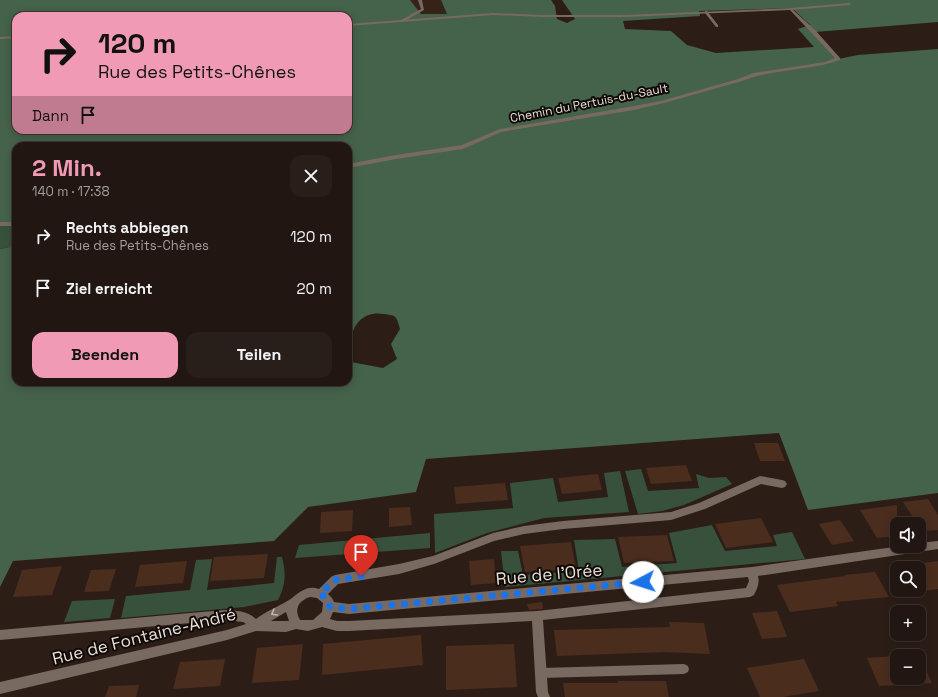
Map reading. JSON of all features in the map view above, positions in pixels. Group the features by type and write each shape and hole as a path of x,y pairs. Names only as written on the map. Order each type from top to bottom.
{"street":[{"path":"352,25 493,14 542,16 625,16 791,9"},
{"name":"Chemin du Pertuis-du-Sault","path":"352,165 396,157 463,148 500,131 634,108 683,96 753,75 826,63 838,59 791,9"},
{"path":"0,38 12,37"},
{"path":"0,224 12,224"},
{"path":"320,594 335,580 399,569 434,560 493,537 516,531 563,525 671,516 702,506 760,480 782,484"},
{"name":"Rue de l'Orée","path":"330,607 349,609 752,572 938,545"},
{"path":"293,603 291,614 296,624 307,627 322,622 343,626 537,616 750,592 754,581 752,572"},
{"path":"0,635 224,615 246,617 256,626 267,616 293,603 303,595 315,592 325,597 330,607 329,612 322,622"},
{"path":"537,616 543,695"},
{"name":"Rue de Fontaine-André","path":"0,688 227,635 256,626 286,627 296,624"}],"lane":[{"path":"402,21 423,9 420,0"},
{"path":"791,9 849,4"},
{"path":"706,12 717,26"},
{"path":"541,673 684,668"}],"shaded area":[{"path":"410,0 441,0 448,14 421,14"}],"green space":[{"path":"0,0 410,0 421,14 447,14 441,0 551,0 555,6 557,19 567,23 575,19 562,0 938,0 938,22 815,32 838,59 858,55 938,49 938,493 808,510 779,433 426,459 416,492 308,507 274,541 13,561 0,587 0,249 12,247 12,386 352,386 352,362 383,368 397,359 391,344 400,329 395,317 378,313 366,316 358,322 352,336 352,142 12,142 12,225 0,222","holes":["792,8 810,25 798,29 814,47 716,53 687,45 671,31 625,29 623,21 700,16 699,11"]},
{"path":"0,222 12,225 12,247 0,249"},
{"path":"641,469 648,491 699,488 696,474 709,478 726,477 732,484 684,505 662,511 638,514 625,471"},
{"path":"620,471 629,512 544,518 487,533 435,553 434,514 513,508 510,483 553,478 558,502 608,497 604,473"},
{"path":"712,525 725,551 777,546 773,535 792,532 805,559 505,587 501,551 518,551 523,575 579,571 574,540 615,539 622,567 677,563 669,533"},
{"path":"430,533 430,548 295,558 299,545"},
{"path":"277,557 282,557 285,574 283,589 278,600 244,607 121,618 126,596 190,590 196,560 212,559 207,590 274,583"},
{"path":"115,599 110,618 64,622 72,601"}],"building":[{"path":"754,443 778,443 785,461 760,461"},
{"path":"686,465 692,481 651,484 646,468"},
{"path":"598,474 602,490 562,494 558,478"},
{"path":"505,483 508,500 456,504 454,487"},
{"path":"928,499 938,515 938,530 926,531 926,517 913,517 903,502"},
{"path":"897,505 897,517 890,517 890,537 877,538 860,510"},
{"path":"410,507 412,525 389,527 389,508"},
{"path":"353,510 352,531 320,533 321,512"},
{"path":"761,518 773,542 726,548 715,524"},
{"path":"840,520 854,541 832,545 819,524"},
{"path":"667,535 674,561 624,563 618,537"},
{"path":"571,542 576,569 525,572 520,546"},
{"path":"268,554 264,578 210,581 214,557"},
{"path":"494,559 496,583 471,585 469,561"},
{"path":"187,561 183,583 135,587 140,565"},
{"path":"938,561 938,589 926,591 926,563"},
{"path":"62,566 52,595 13,597 22,570"},
{"path":"116,569 109,591 84,592 91,570"},
{"path":"875,572 889,597 836,602 838,606 790,612 777,585 845,576 844,575"},
{"path":"542,602 543,609 529,610 527,604"},
{"path":"777,611 787,637 762,639 752,613"},
{"path":"669,622 704,623 710,654 665,652 557,656 554,630 670,627"},
{"path":"421,635 423,665 322,675 323,644"},
{"path":"303,644 299,680 252,683 257,648"},
{"path":"514,644 517,687 446,690 446,646"},
{"path":"890,656 890,685 897,685 879,686 867,658"},
{"path":"225,659 220,686 173,689 180,662"},
{"path":"804,659 819,691 783,697 760,697 747,668"},
{"path":"926,671 932,683 926,683"},
{"path":"618,681 666,681 669,697 565,697 563,683 618,683"},
{"path":"139,685 136,697 105,697 109,686"}],"route":[{"path":"361,576 335,580 320,594 325,597 330,607 349,609 643,582"}]}
